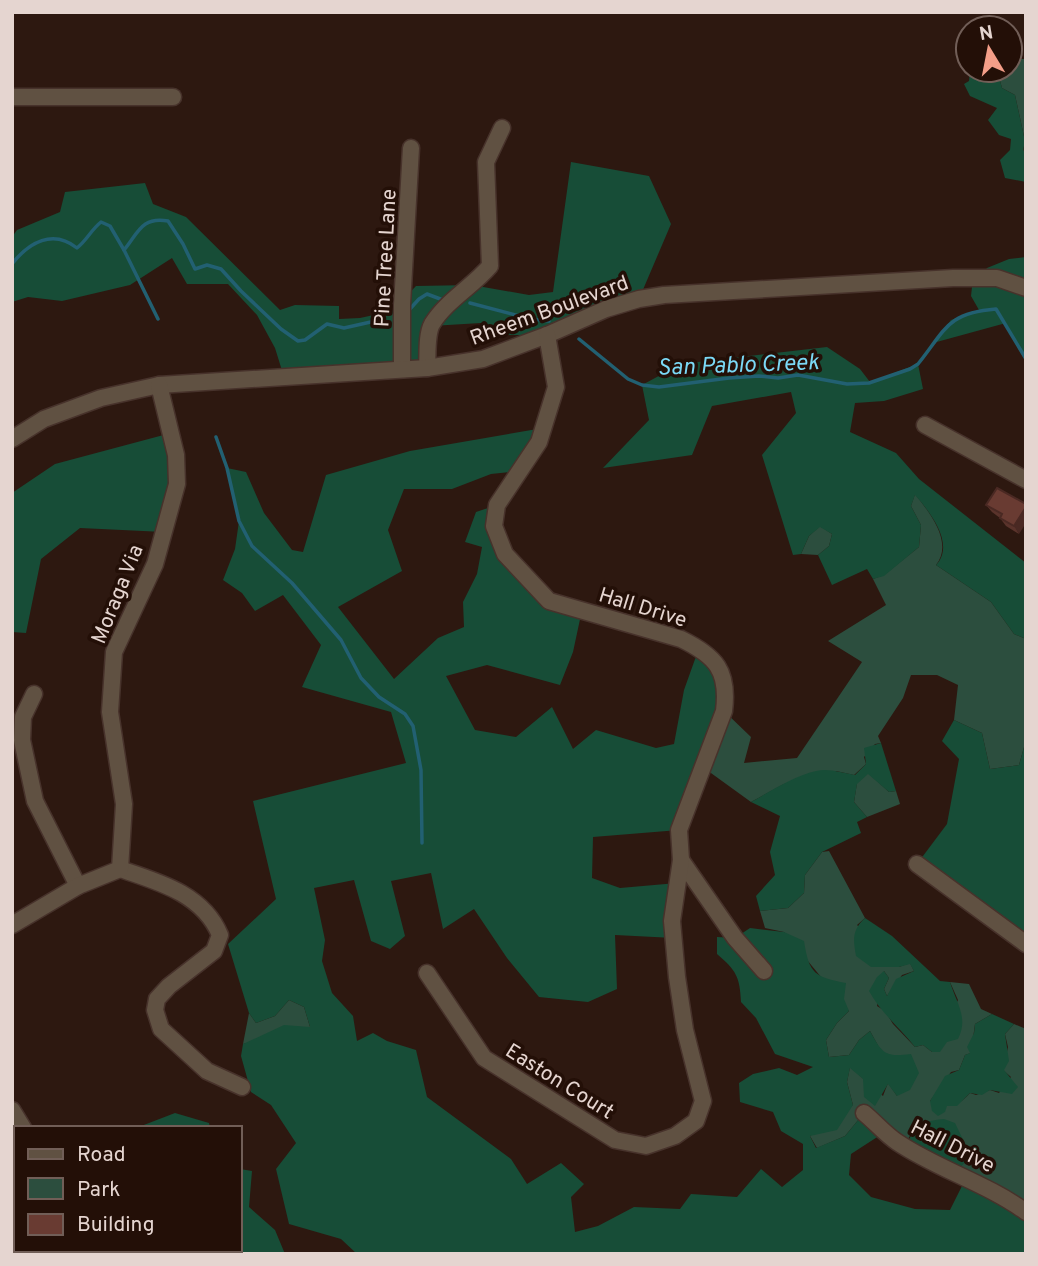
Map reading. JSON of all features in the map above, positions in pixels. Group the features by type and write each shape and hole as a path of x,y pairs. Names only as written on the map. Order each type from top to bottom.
{"street":[{"path":"12,97 173,96"},
{"path":"427,368 431,326 451,302 490,267 486,162 502,128"},
{"name":"Pine Tree Lane","path":"402,369 402,305 411,148"},
{"name":"Rheem Boulevard","path":"12,439 44,419 101,398 159,385 427,368 483,359 606,309 663,295 953,278 997,278 1026,288"},
{"name":"Hall Drive","path":"547,335 556,387 539,442 496,505 494,526 505,554 549,601 681,639 713,658 722,673 727,692 724,711 679,830 681,860"},
{"name":"Moraga Via","path":"120,869 124,804 110,712 114,652 155,564 177,484 176,454 159,385"},
{"path":"925,425 1026,480"},
{"path":"34,694 23,717 22,740 35,801 78,886"},
{"path":"681,860 735,938 764,971"},
{"name":"Easton Court","path":"427,973 484,1058 615,1140 646,1146 675,1136 696,1121 703,1101 685,1030 677,977 672,921 681,860"},
{"path":"917,864 1026,944"},
{"path":"12,925 78,886 120,869 166,884 199,904 214,920 220,935 214,951 169,986 157,999 155,1010 161,1029 207,1071 242,1087"},
{"path":"12,1110 22,1126"},
{"name":"Hall Drive","path":"864,1113 895,1140 926,1159 1003,1195 1026,1212"}],"green space":[{"path":"1026,59 1026,150 1023,153 1025,141 1015,95 1002,88 1001,84 1024,84"},
{"path":"964,84 1001,84 1002,88 1015,95 1025,141 1023,151 1026,150 1026,182 1005,178 1000,160 1010,150 1011,139 999,135 988,120 997,108 970,96"},
{"path":"571,162 649,176 671,224 639,299 547,335 510,335 481,323 431,326 427,368 284,377 275,348 257,315 228,284 187,284 172,258 130,285 62,301 28,297 12,302 12,237 17,230 60,212 65,192 145,183 153,204 186,217 280,310 295,305 339,306 339,319 360,318 392,311 416,286 472,285 529,295 553,292"},
{"path":"1026,257 1026,359 1006,323 933,343 951,320 979,310 971,296 972,287 987,268 1009,259"},
{"path":"827,347 860,369 870,382 918,364 923,389 884,401 855,403 850,432 896,453 919,479 1026,563 1026,639 1014,634 991,602 936,565 941,557 942,538 933,519 915,495 911,506 921,525 919,547 884,576 873,579 867,569 832,585 818,555 829,546 832,534 820,527 809,536 801,554 793,555 762,455 796,413 791,392 712,406 692,455 603,468 649,420 642,385 681,364"},
{"path":"543,428 519,471 491,474 452,489 404,489 388,530 402,571 338,607 394,679 438,638 464,627 463,602 477,574 482,547 465,542 476,512 497,505 494,526 549,601 582,610 573,652 560,685 487,665 446,676 475,730 516,737 552,707 573,749 596,730 656,748 674,744 684,690 699,648 727,692 679,830 593,837 592,878 620,888 677,883 674,938 615,935 617,989 588,1002 539,997 507,958 474,909 443,929 431,873 391,881 405,936 390,949 371,941 354,880 314,888 325,940 322,961 332,993 353,1016 357,1041 373,1033 387,1041 416,1050 427,1097 511,1159 527,1184 561,1163 584,1184 571,1197 575,1232 598,1226 634,1207 680,1209 691,1194 737,1197 761,1169 782,1187 803,1170 803,1144 781,1131 773,1112 740,1102 739,1083 753,1074 779,1068 797,1075 813,1067 775,1054 756,1018 741,1002 736,975 717,954 717,937 735,938 750,928 784,932 804,941 808,961 815,972 827,979 846,983 844,999 849,1011 826,1040 829,1057 849,1055 859,1040 870,1031 885,1052 895,1055 911,1054 919,1073 910,1090 897,1096 888,1084 875,1106 864,1097 863,1079 850,1068 847,1082 853,1105 837,1130 810,1136 816,1148 845,1136 864,1113 885,1132 851,1154 849,1175 871,1197 915,1209 950,1210 966,1178 1026,1212 1026,1254 357,1254 341,1239 289,1224 276,1169 296,1143 271,1105 251,1092 241,1056 243,1044 284,1025 310,1027 304,1007 289,1000 275,1016 256,1023 249,1013 228,944 276,899 253,801 406,763 391,712 302,687 321,645 283,595 255,611 242,593 223,580 235,549 239,521 227,468 246,472 264,513 292,550 303,552 326,475 410,451"},
{"path":"171,433 176,455 164,532 80,528 41,559 26,633 12,632 12,493 55,464"},
{"path":"915,494 933,518 941,537 941,556 936,565 991,602 1014,634 1026,639 1026,740 1019,765 990,769 982,733 954,720 958,685 937,675 911,675 903,698 878,736 881,743 875,744 864,757 866,764 854,775 836,771 784,784 751,802 704,768 724,711 751,737 744,763 797,758 862,662 828,641 886,605 873,579 884,575 919,547 921,525 911,506"},
{"path":"820,526 832,534 829,546 818,555 801,554 809,536"},
{"path":"954,720 982,733 990,769 1019,765 1026,740 1026,944 917,864 947,824 959,759 942,741"},
{"path":"881,743 896,791 889,792 868,774 857,784 854,802 867,817 857,822 861,833 822,852 805,875 804,893 788,908 760,911 756,896 775,875 770,852 780,816 751,802 808,773 831,770 855,775 866,764 864,748"},
{"path":"868,773 889,792 896,791 900,804 867,817 854,802 857,783"},
{"path":"829,851 865,918 857,925 899,967 910,963 914,971 902,975 887,996 884,989 889,978 884,971 877,1006 885,1011 893,1024 915,1047 923,1045 932,1052 958,1000 950,982 969,984 981,1009 992,1014 975,1024 971,1053 965,1055 959,1070 951,1072 930,1101 952,1105 970,1093 976,1095 990,1090 999,1093 1011,1077 1003,1070 1008,1047 1005,1034 1014,1024 1026,1029 1026,1212 955,1173 915,1127 904,1146 864,1113 845,1136 817,1148 810,1136 853,1105 847,1082 850,1067 883,1096 888,1083 897,1096 891,1056 881,1051 870,1031 859,1040 849,1055 829,1057 826,1040 849,1011 784,932 765,928 760,911 788,908 804,893 805,875 822,852"},
{"path":"865,918 892,936 940,981 950,982 962,1017 961,1031 958,1039 947,1042 940,1052 932,1052 923,1045 915,1047 869,991 884,971 889,978 884,989 887,996 896,979 914,971 910,964 899,967 871,967 856,956 854,935"},
{"path":"289,1000 304,1007 310,1027 243,1044 249,1013 256,1023 275,1016"},
{"path":"992,1014 1014,1024 1005,1034 1009,1061 1004,1070 1018,1087 1012,1094 990,1090 982,1095 970,1093 957,1106 947,1106 945,1112 938,1116 932,1111 930,1101 945,1076 959,1070 965,1055 970,1053 967,1047 975,1024"},
{"path":"175,1113 209,1123 210,1126 141,1126"},
{"path":"944,1119 955,1123 971,1156 955,1173 904,1146 922,1124"},
{"path":"242,1169 252,1171 249,1207 275,1230 285,1254 73,1254 242,1252"}],"building":[{"path":"997,488 1026,504 1014,526 1000,518 1002,514 986,505"}],"waterway":[{"name":"San Pablo Creek","path":"12,264 34,244 50,239 59,239 77,248 101,222 110,226 124,250 146,223 168,221 195,269 207,265 221,269 281,329 298,341 305,340 327,324 344,328 384,319"},
{"path":"124,250 158,319"},
{"name":"San Pablo Creek","path":"409,310 427,294 443,300"},
{"name":"San Pablo Creek","path":"470,303 549,321"},
{"name":"San Pablo Creek","path":"579,339 628,379 642,385 659,387 729,378 778,378 798,375 847,384 869,383 918,364 942,332 957,319 967,314 996,309 1026,359"},
{"path":"216,437 227,468 239,521 252,546 292,583 341,640 361,678 379,697 405,714 413,726 421,770 422,843"}]}
